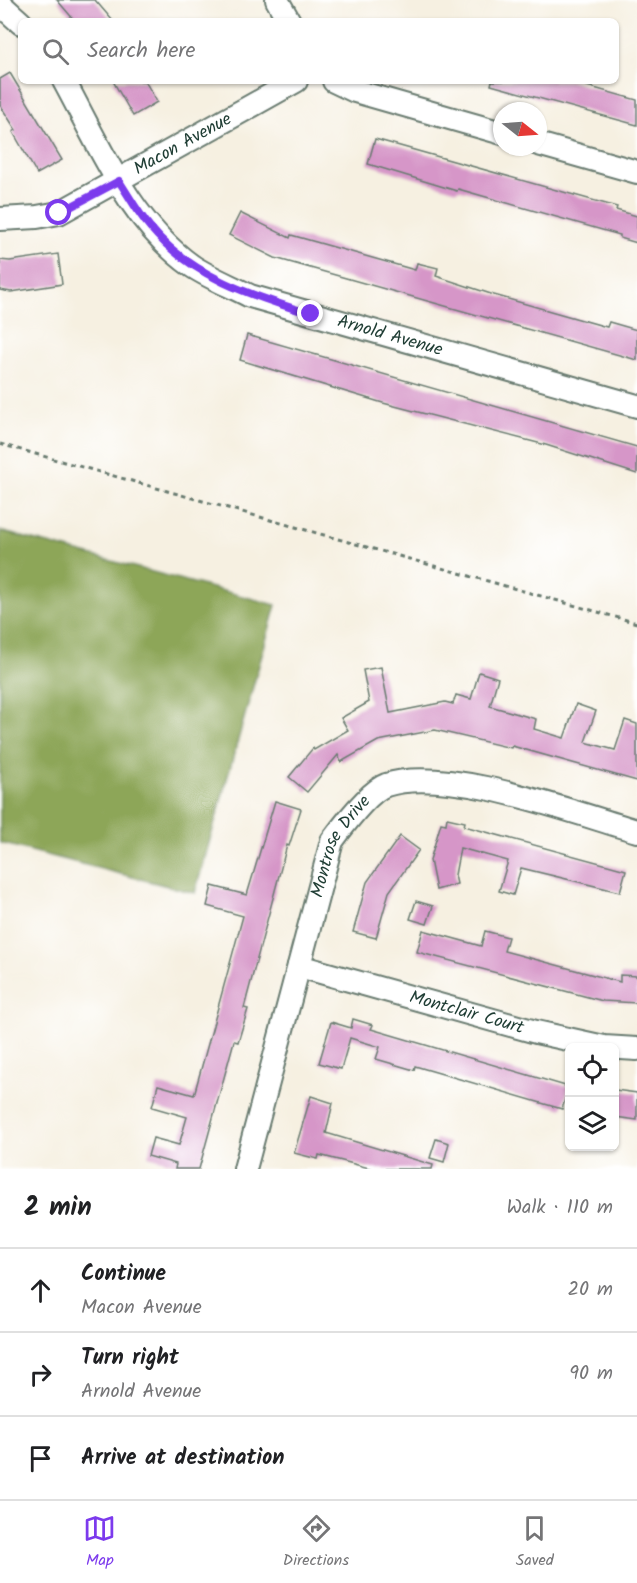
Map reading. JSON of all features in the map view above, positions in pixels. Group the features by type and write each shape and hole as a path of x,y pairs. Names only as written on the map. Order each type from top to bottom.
{"street":[{"path":"277,0 287,18"},
{"path":"0,4 18,19"},
{"name":"Arnold Avenue","path":"66,84 119,181 150,228 192,266 250,296 637,406"},
{"name":"Macon Avenue","path":"0,219 38,217 59,213 291,84"},
{"path":"341,84 356,91 493,131"},
{"path":"547,147 637,172"},
{"name":"Montrose Drive","path":"245,1169 332,841 354,812 385,786 430,781 488,788 637,831"},
{"name":"Montclair Court","path":"299,966 536,1032 604,1047 637,1049"}],"path":[{"path":"0,444 637,623"}],"green space":[{"path":"0,531 276,605 195,893 0,843"}],"building":[{"path":"57,0 95,0 110,18 72,18"},
{"path":"10,73 62,160 37,174 13,132 16,130 0,105 0,79"},
{"path":"115,84 147,84 157,102 133,116"},
{"path":"580,84 637,100 637,125 491,85"},
{"path":"375,139 617,207 616,210 637,216 637,243 620,238 620,235 458,189 457,191 368,164"},
{"path":"240,213 290,238 291,235 415,270 417,263 438,268 436,276 494,295 607,327 609,322 637,330 637,360 275,258 229,235"},
{"path":"58,254 62,284 11,292 0,290 0,260 10,261"},
{"path":"247,335 637,447 637,474 546,445 383,403 240,360"},
{"path":"381,667 390,713 445,702 453,704 456,695 471,699 479,672 498,678 490,706 536,719 534,729 564,738 576,704 596,711 585,742 615,750 625,720 637,724 637,781 512,746 511,748 435,730 378,741 341,762 338,755 307,792 289,777 313,748 314,750 348,730 341,718 369,702 363,670"},
{"path":"275,801 301,809 289,846 287,845 244,1008 248,1009 238,1042 234,1041 199,1169 175,1169 176,1164 148,1156 153,1138 179,1145 187,1117 152,1107 158,1085 194,1095 243,916 207,906 212,886 247,895"},
{"path":"447,818 465,822 464,826 626,870 620,892 521,868 513,895 499,891 508,861 460,848 455,875 457,884 436,890 430,860 441,823 446,824"},
{"path":"400,836 419,850 389,892 376,938 353,932 367,882"},
{"path":"416,901 433,906 427,924 410,919"},
{"path":"423,930 481,946 485,931 508,937 504,951 620,982 620,975 637,976 637,1003 603,1001 417,952"},
{"path":"353,1019 373,1025 371,1029 565,1086 562,1109 415,1066 414,1070 376,1059 380,1047 350,1038 341,1069 319,1063 331,1022 351,1028"},
{"path":"619,1091 637,1093 637,1120 619,1118"},
{"path":"311,1096 333,1103 326,1133 433,1165 432,1169 373,1169 319,1155 318,1159 294,1153"},
{"path":"436,1139 449,1143 444,1162 430,1158"}],"route":[{"path":"59,213 119,181 150,228 192,266 250,296 311,314"}]}
